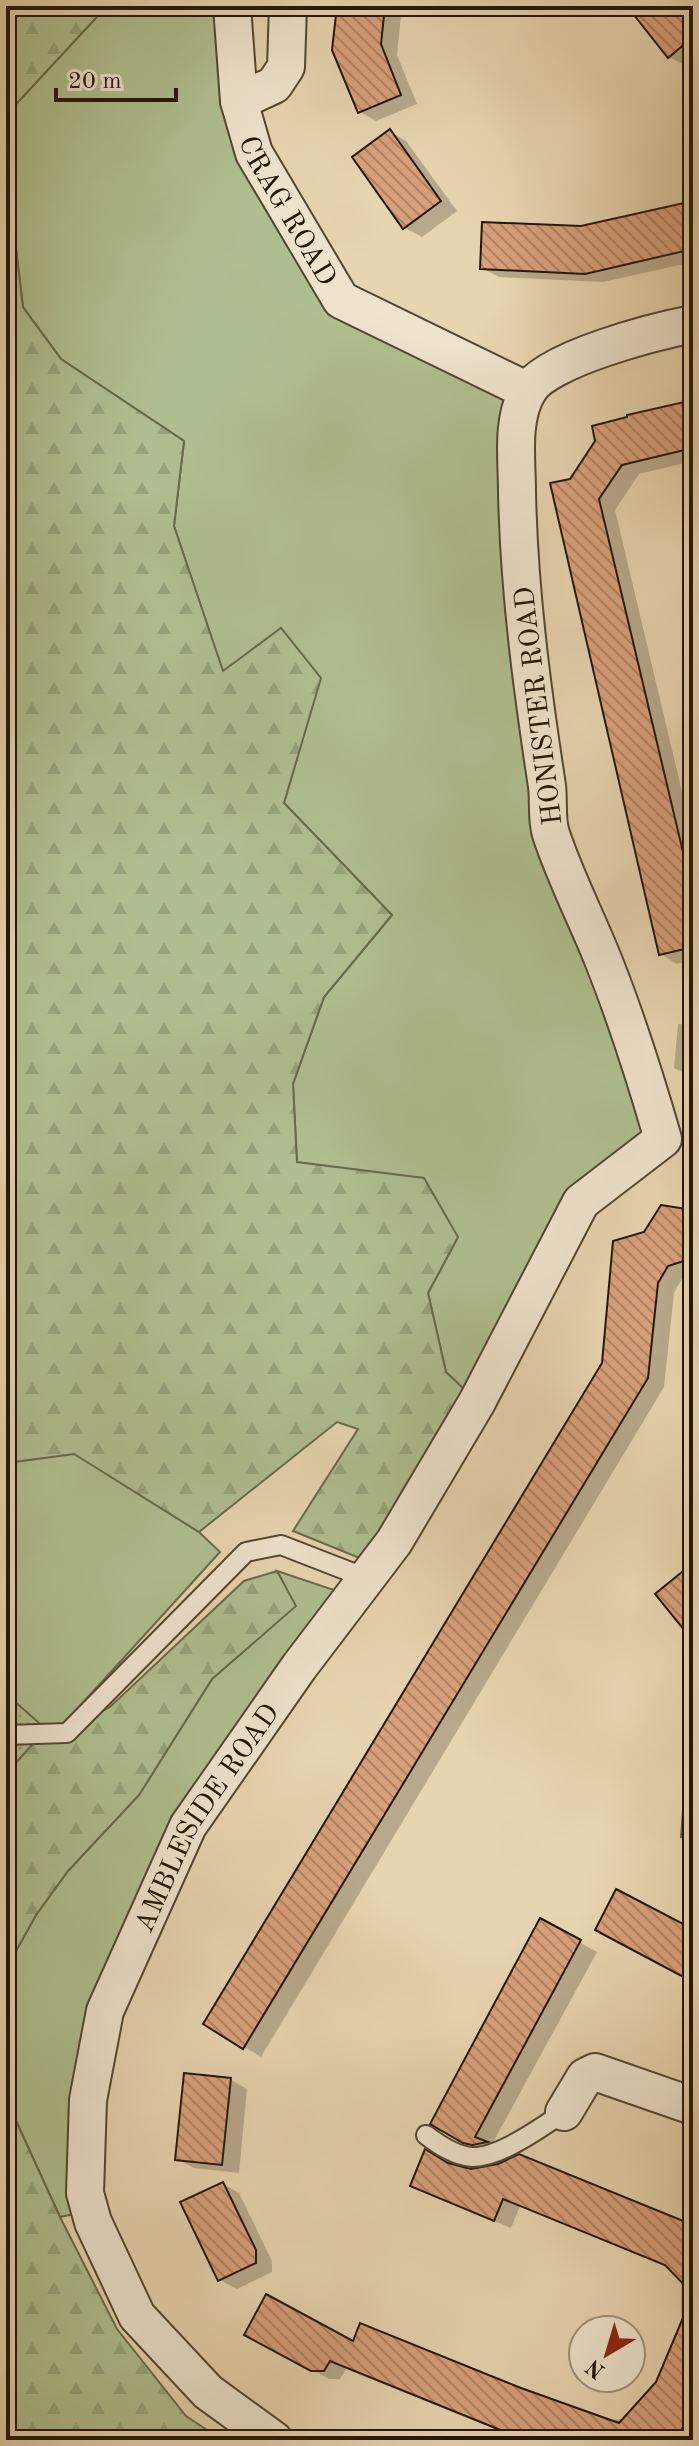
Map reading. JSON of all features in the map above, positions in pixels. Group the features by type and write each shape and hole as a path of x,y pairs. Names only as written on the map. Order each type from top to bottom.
{"street":[{"name":"CRAG ROAD","path":"232,6 239,101 254,153 341,300 528,391"},
{"name":"CRAG ROAD","path":"239,101 274,85 286,67 288,6"},
{"path":"528,391 541,376 563,363 693,324"},
{"name":"HONISTER ROAD","path":"528,391 516,429 518,536 528,662 548,795 550,831 605,964 646,1079 678,1140 581,1202"},
{"name":"AMBLESIDE ROAD","path":"274,2440 208,2392 137,2316 93,2222 85,2193 88,2100 105,2011 188,1826 299,1667 394,1542 477,1402 581,1202"},
{"path":"564,2112 585,2077 595,2072 693,2106"}],"lane":[{"path":"6,1735 67,1733 246,1552 281,1545 366,1578"},
{"path":"426,2135 445,2149 472,2157 494,2151 534,2132 564,2112"}],"green space":[{"path":"6,6 107,6 6,115"},
{"path":"107,6 232,6 239,101 341,299 528,391 548,795 663,1139 581,1203 477,1402 446,1372 428,1293 458,1237 297,1162 293,1084 324,997 392,915 284,803 320,678 223,672 174,526 184,441 61,359 23,307 6,166 6,115"},
{"path":"6,166 23,307 61,359 184,441 174,526 223,671 281,628 321,678 284,803 392,915 324,997 293,1084 297,1162 424,1178 458,1237 428,1293 446,1372 469,1394 362,1559 293,1531 358,1429 337,1422 199,1532 74,1454 6,1463"},
{"path":"74,1453 199,1532 220,1552 49,1740 45,1729 6,1694 6,1463"},
{"path":"277,1571 337,1591 139,1919 79,2213 60,2217 6,2099 6,1969 36,1915 68,1871 139,1795 212,1679 295,1606"},
{"path":"277,1571 296,1606 212,1679 139,1795 68,1871 36,1915 6,1969 6,1773 41,1734 50,1740 110,1707 244,1581"},
{"path":"6,1694 46,1729 6,1774"},
{"path":"693,1772 693,1842 681,1837 685,1783"},
{"path":"6,2099 60,2217 117,2329 186,2416 222,2440 6,2440"}],"building":[{"path":"337,6 385,6 381,44 401,95 358,113 332,50"},
{"path":"627,6 693,6 693,37 668,58"},
{"path":"390,129 441,201 403,229 352,157"},
{"path":"693,201 693,249 585,274 480,269 482,222 581,226"},
{"path":"693,400 693,448 622,465 599,499 693,894 693,947 659,955 550,483 570,479 595,441 592,426"},
{"path":"661,1205 693,1210 693,1258 668,1266 658,1283 648,1378 243,2049 203,2024 602,1363 613,1241 644,1232"},
{"path":"693,1563 693,1641 655,1594"},
{"path":"616,1889 693,1929 693,1982 595,1930"},
{"path":"540,1918 581,1940 475,2137 488,2142 463,2143 430,2124"},
{"path":"184,2073 231,2078 222,2165 175,2160"},
{"path":"425,2149 448,2163 471,2169 498,2164 519,2154 693,2225 693,2294 665,2265 503,2199 494,2221 410,2186"},
{"path":"223,2182 256,2250 256,2263 218,2281 180,2202"},
{"path":"266,2294 353,2341 360,2323 521,2388 619,2423 656,2382 693,2294 693,2418 686,2416 679,2440 525,2440 330,2361 324,2371 311,2371 244,2335"}]}
